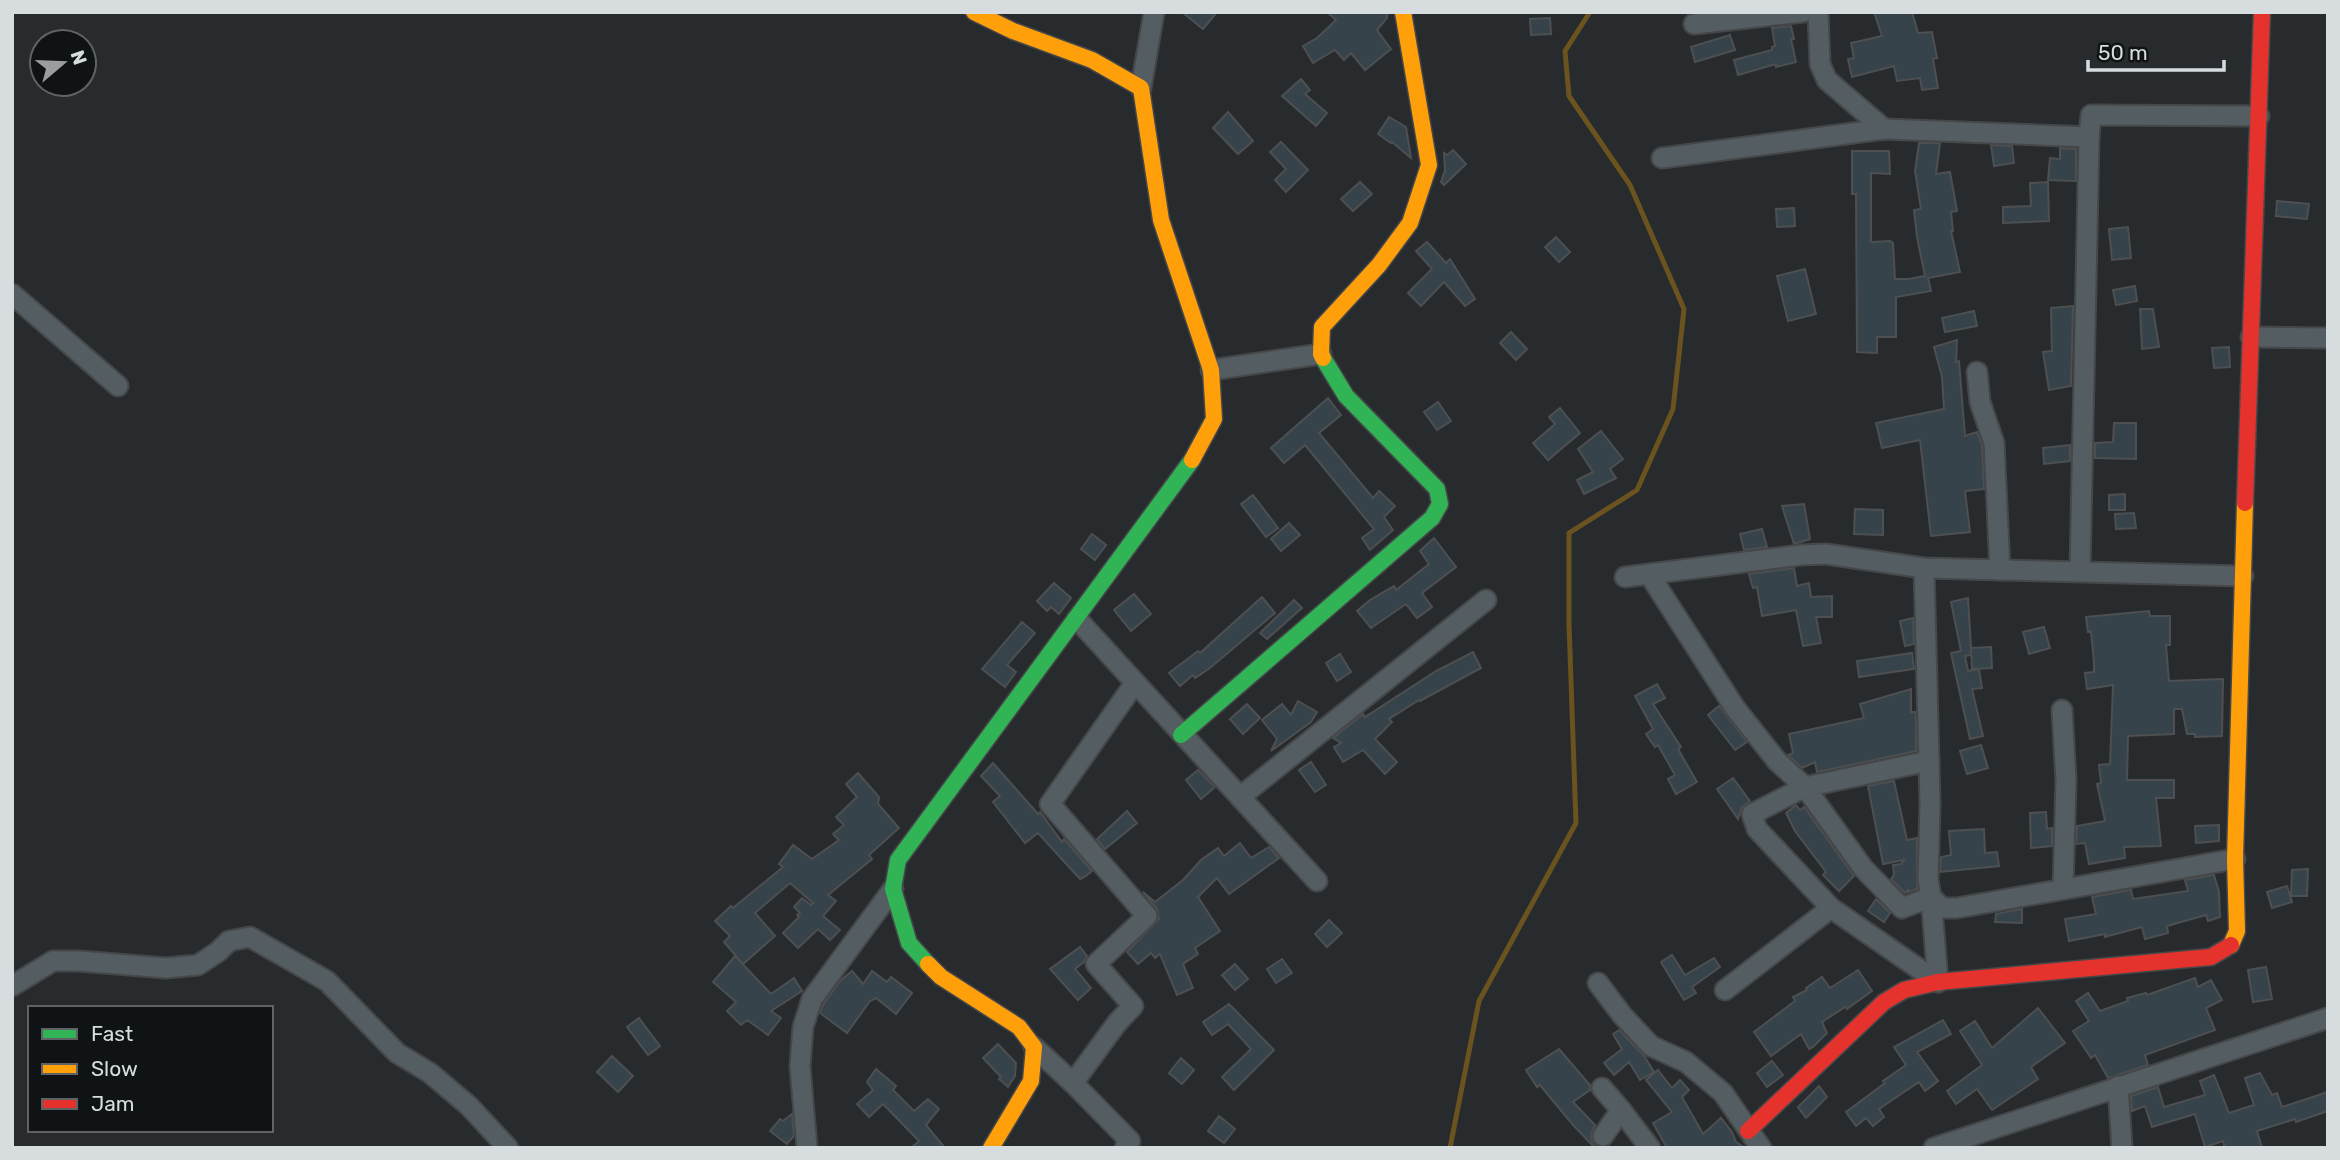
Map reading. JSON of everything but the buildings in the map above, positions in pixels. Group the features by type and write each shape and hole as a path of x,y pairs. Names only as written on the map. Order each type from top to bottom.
{"street":[{"path":"974,12 1013,31 1092,60 1141,88"},
{"path":"1125,1148 1130,1141 1034,1047 1019,1027 941,977 909,943 893,889 898,860 1200,448 1214,419 1211,370 1161,220 1141,88 1154,12"},
{"path":"1181,734 1432,518 1440,504 1437,489 1346,396 1321,354 1322,327 1379,265 1410,223 1429,165 1403,12"},
{"path":"1694,24 1803,12"},
{"path":"1818,12 1820,64 1827,80 1884,129"},
{"path":"1748,1131 1884,1002 1904,990 1938,982 2211,957 2231,947 2237,931 2235,859 2262,12"},
{"path":"2080,571 2091,115 2259,116"},
{"path":"1662,158 1884,129 2089,137"},
{"path":"12,294 118,386"},
{"path":"2251,337 2328,338"},
{"path":"1211,370 1321,354"},
{"path":"1977,372 1980,402 1994,443 2000,570"},
{"path":"1625,577 1826,554 1924,568 2243,576"},
{"path":"1924,568 1929,761 1928,880 1938,982"},
{"path":"1649,574 1735,708 1777,761 1805,787 1863,869 1902,908 1931,897"},
{"path":"1240,797 1486,600"},
{"path":"1077,619 1317,881"},
{"path":"1073,1083 1133,1006 1096,964 1147,916 1050,804 1135,683"},
{"path":"2062,710 2066,780 2063,889"},
{"path":"1929,761 1805,787 1752,814 1757,829 1831,908 1938,982"},
{"path":"1931,897 1942,908 1956,908 2235,859"},
{"path":"807,1148 800,1066 803,1027 812,999 893,889"},
{"path":"1725,990 1831,908"},
{"path":"12,986 53,961 166,968 198,965 229,941 250,937 327,981 397,1053 430,1073 469,1106 508,1148"},
{"path":"1598,983 1622,1015 1651,1046 1686,1062 1723,1093 1761,1148"},
{"path":"1934,1148 2328,1018"},
{"path":"991,1148 1031,1081 1034,1047"},
{"path":"2118,1086 2122,1148"},
{"path":"1602,1088 1650,1148"},
{"path":"1603,1136 1621,1110"}],"waterway":[{"path":"1450,1148 1479,1001 1576,823 1569,624 1569,533 1637,490 1673,409 1684,309 1630,185 1569,96 1565,51 1590,12"}],"traffic: fast":[{"path":"1181,735 1432,518 1440,504 1437,489 1346,396 1323,358"},
{"path":"928,964 909,943 893,889 898,860 1192,460"}],"traffic: slow":[{"path":"974,12 1013,31 1092,60 1141,88 1161,220 1211,370 1214,419 1192,460"},
{"path":"1323,358 1322,327 1379,265 1410,223 1429,165 1403,12"},
{"path":"2231,945 2237,931 2235,859 2245,503"},
{"path":"928,964 941,977 1019,1027 1034,1047 1031,1081 991,1148"}],"traffic: jam":[{"path":"2245,503 2262,12"},
{"path":"1748,1131 1884,1002 1904,990 1938,982 2211,957 2231,945"}]}
